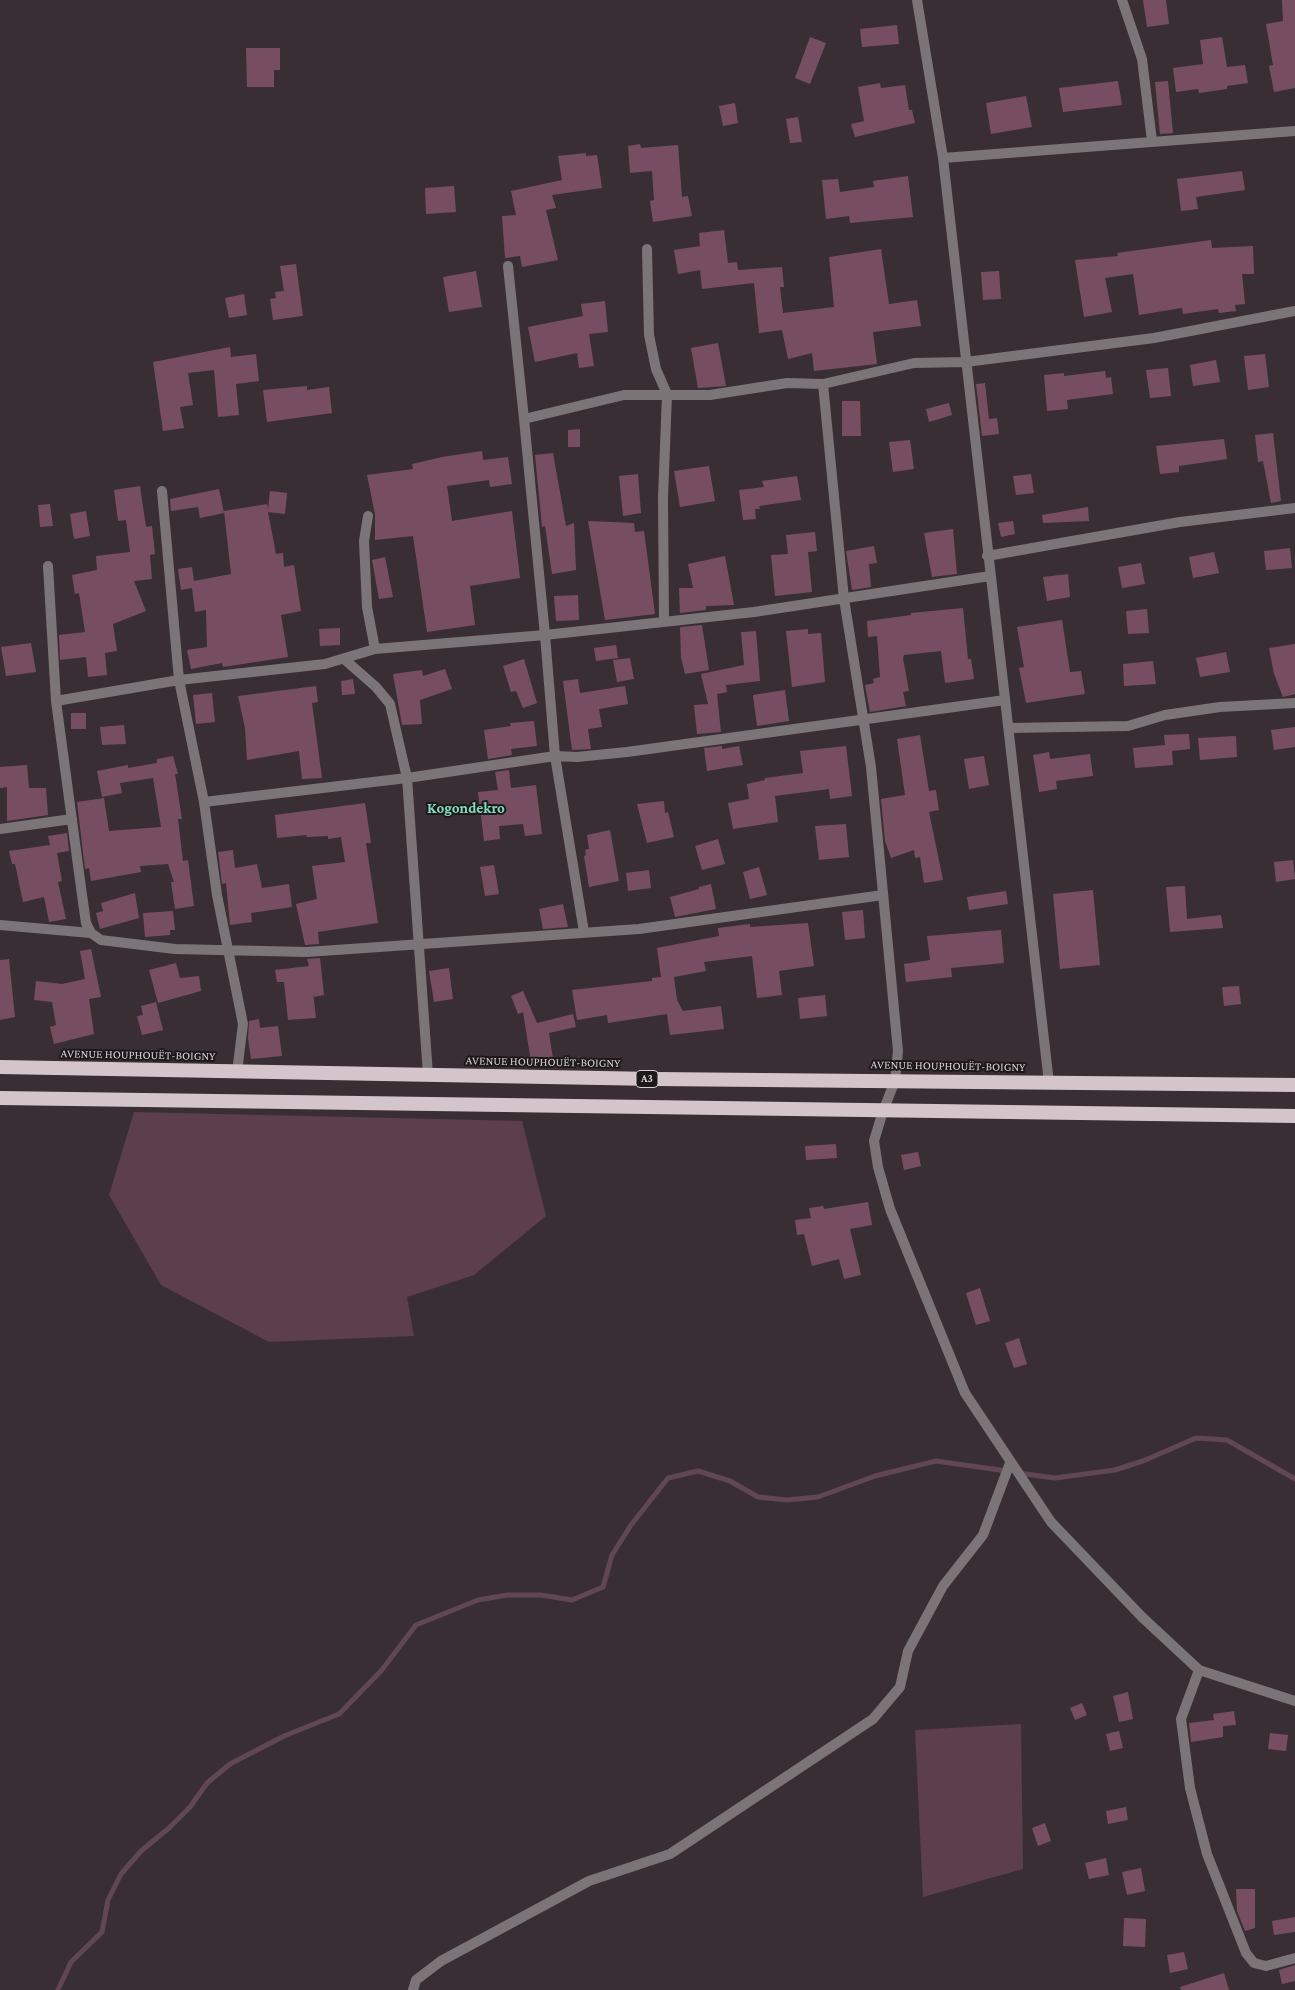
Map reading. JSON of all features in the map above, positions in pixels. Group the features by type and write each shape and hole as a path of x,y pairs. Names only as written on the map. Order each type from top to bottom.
{"highway":[{"name":"AVENUE HOUPHOUËT-BOIGNY","path":"0,1067 428,1075 1295,1086"},
{"path":"0,1098 1295,1116"}],"street":[{"path":"917,0 943,158 987,556 1049,1083"},
{"path":"1122,0 1142,59 1152,141"},
{"path":"943,158 1295,130"},
{"path":"648,249 649,335 656,369 667,394 662,498 664,622"},
{"path":"508,266 546,635 554,756 584,932"},
{"path":"524,418 624,395 710,395 787,383 823,384 914,363 966,362 1154,338 1295,311"},
{"path":"823,384 844,599 870,767 898,1051 895,1080 874,1141 878,1167 890,1209 965,1393 1051,1522 1142,1617 1199,1670 1295,1701"},
{"path":"162,491 179,680 204,802 227,948 243,1024 237,1072"},
{"path":"987,556 1180,522 1295,508"},
{"path":"368,516 364,540 367,607 375,649"},
{"path":"48,566 56,701 85,914 91,933"},
{"path":"56,701 179,680 325,664 375,649 546,635 664,622 844,599 990,576"},
{"path":"344,659 376,688 390,704 407,778 428,1075"},
{"path":"204,802 407,778 554,756 578,757 862,721 1005,700"},
{"path":"1008,728 1128,726 1165,715 1220,708 1295,703"},
{"path":"0,829 72,819"},
{"path":"0,925 91,933 101,940 175,949 227,948 306,952 640,929 883,894"},
{"path":"413,1990 416,1980 441,1961 589,1882 670,1854 873,1719 900,1687 908,1651 943,1586 983,1536 1010,1463"},
{"path":"1199,1670 1181,1719 1190,1788 1207,1854 1246,1954 1254,1963 1266,1966 1295,1958"}],"shaded area":[{"path":"134,1112 522,1121 546,1216 474,1275 407,1297 414,1336 269,1342 161,1285 109,1195"},
{"path":"1021,1724 1023,1869 923,1897 915,1730"}],"building":[{"path":"1143,0 1166,0 1169,24 1147,27"},
{"path":"1282,0 1295,0 1295,88 1274,92 1269,66 1273,65 1266,24 1283,21"},
{"path":"897,25 899,44 862,47 860,29"},
{"path":"810,37 826,43 810,84 795,78"},
{"path":"1222,37 1227,67 1245,65 1248,83 1227,86 1227,89 1199,93 1198,89 1176,92 1173,68 1203,64 1200,40"},
{"path":"246,48 280,48 280,70 274,70 274,87 247,87"},
{"path":"1118,81 1122,105 1063,112 1059,88"},
{"path":"1168,81 1173,133 1160,134 1155,82"},
{"path":"880,83 881,88 905,85 909,110 912,110 915,123 855,137 851,124 864,121 858,87"},
{"path":"1026,96 1032,127 991,134 986,103"},
{"path":"735,103 738,123 723,126 719,106"},
{"path":"798,117 802,142 790,143 786,119"},
{"path":"640,144 641,148 678,145 682,197 688,196 692,216 653,222 650,201 654,200 652,171 630,173 628,146"},
{"path":"586,153 586,156 597,155 602,188 552,195 556,208 546,210 558,260 522,267 520,256 505,258 502,216 516,215 511,191 562,180 558,156"},
{"path":"1242,171 1245,190 1196,197 1198,209 1181,211 1177,179"},
{"path":"908,176 913,217 850,223 849,216 826,219 822,180 838,179 840,192 874,187 873,181"},
{"path":"454,186 456,212 426,214 425,188"},
{"path":"724,230 728,263 737,262 738,270 782,267 784,287 780,287 783,313 834,307 829,257 881,249 889,304 917,300 921,326 873,332 877,364 814,371 812,353 788,359 782,330 759,333 754,283 702,289 700,270 678,274 674,250 700,246 699,233"},
{"path":"1211,240 1212,248 1253,246 1254,274 1242,274 1245,304 1235,305 1236,311 1219,313 1218,309 1183,314 1182,308 1139,315 1133,274 1105,278 1112,312 1084,317 1075,260 1118,256 1117,253"},
{"path":"296,264 303,316 273,320 270,299 276,298 275,292 284,291 280,266"},
{"path":"476,271 482,307 449,312 443,277"},
{"path":"999,271 1001,299 983,300 981,272"},
{"path":"244,294 247,315 229,318 225,298"},
{"path":"605,301 608,332 589,334 594,366 579,368 577,353 535,362 528,327 583,316 581,304"},
{"path":"718,343 726,386 698,388 691,348"},
{"path":"230,347 231,357 256,354 259,381 236,384 239,415 218,417 214,370 188,373 193,405 180,407 184,428 163,431 153,362"},
{"path":"1265,354 1269,387 1248,390 1244,356"},
{"path":"1216,360 1220,382 1193,386 1190,365"},
{"path":"1168,368 1171,396 1150,398 1146,370"},
{"path":"1105,371 1106,378 1111,377 1113,394 1067,400 1068,409 1047,411 1044,375 1064,373 1064,376"},
{"path":"985,383 989,419 997,418 999,434 982,436 976,384"},
{"path":"307,386 307,390 329,387 332,413 267,422 263,390"},
{"path":"842,401 860,401 861,436 842,436"},
{"path":"949,403 952,415 929,422 926,409"},
{"path":"580,429 580,447 568,447 568,430"},
{"path":"1273,433 1281,501 1271,503 1263,461 1258,462 1255,435"},
{"path":"1224,439 1227,459 1179,466 1179,472 1160,474 1156,446"},
{"path":"910,440 914,469 893,472 889,442"},
{"path":"482,451 483,460 508,457 512,484 490,487 489,480 447,486 452,521 512,511 520,578 470,586 475,625 427,632 413,536 375,540 375,514 367,475 413,469 412,464"},
{"path":"553,453 566,526 574,523 576,570 552,574 545,526 542,527 535,455"},
{"path":"709,466 715,501 680,507 674,471"},
{"path":"638,474 641,513 623,516 619,476"},
{"path":"1031,474 1034,493 1016,495 1013,476"},
{"path":"797,476 801,500 759,506 760,509 755,509 756,519 743,520 739,490 764,487 762,481"},
{"path":"140,486 146,527 152,526 155,554 150,555 152,579 134,581 146,611 113,624 117,651 105,653 107,675 88,677 86,657 60,660 59,635 85,632 79,593 75,594 72,575 97,570 96,556 130,552 126,520 118,521 114,490"},
{"path":"219,489 224,513 200,518 198,507 171,511 170,499"},
{"path":"270,491 287,493 285,514 268,512 276,554 283,553 284,567 294,565 301,611 281,615 288,657 223,667 222,663 191,669 187,650 207,647 206,610 195,612 192,588 181,590 178,569 192,567 194,581 231,574 224,511 267,504 268,509"},
{"path":"50,504 53,526 40,527 38,505"},
{"path":"1088,507 1089,521 1043,523 1042,515"},
{"path":"86,511 90,536 74,539 70,514"},
{"path":"588,521 634,523 635,532 644,531 655,614 605,620"},
{"path":"1013,521 1015,534 1001,537 998,523"},
{"path":"953,529 957,574 932,577 924,533"},
{"path":"815,532 817,551 808,552 812,592 775,596 771,555 788,554 786,535"},
{"path":"874,546 877,563 869,564 871,587 852,590 846,551"},
{"path":"1290,548 1292,568 1266,570 1264,551"},
{"path":"1214,552 1219,573 1193,578 1189,557"},
{"path":"725,556 734,605 706,606 706,610 680,613 679,588 693,588 688,564"},
{"path":"385,557 393,597 379,599 372,560"},
{"path":"1141,563 1145,584 1122,588 1118,567"},
{"path":"1068,574 1070,597 1047,601 1043,577"},
{"path":"578,595 579,620 556,621 554,596"},
{"path":"963,608 968,659 971,659 974,679 945,683 941,651 904,655 909,691 903,692 906,706 870,712 865,685 874,683 873,679 880,677 877,636 868,637 867,621 911,615 911,613"},
{"path":"1147,609 1149,633 1128,634 1126,611"},
{"path":"1062,620 1070,672 1081,671 1085,694 1026,703 1019,668 1024,667 1017,627"},
{"path":"702,625 709,670 685,674 681,657 680,627"},
{"path":"340,628 340,645 320,646 319,629"},
{"path":"808,629 808,634 821,633 825,682 792,687 786,631"},
{"path":"756,631 760,681 726,685 727,692 717,694 721,732 697,734 694,705 708,704 701,674 744,665 741,632"},
{"path":"31,643 36,672 6,676 1,647"},
{"path":"1295,644 1295,694 1283,697 1274,674 1269,648"},
{"path":"616,645 618,658 596,661 594,648"},
{"path":"1226,652 1230,672 1200,677 1196,658"},
{"path":"630,658 634,679 617,682 613,660"},
{"path":"524,659 537,703 523,708 516,691 511,692 503,666"},
{"path":"1153,661 1156,684 1124,686 1123,664"},
{"path":"445,669 452,689 420,700 422,724 402,725 393,674 422,670 423,676"},
{"path":"353,679 355,694 342,695 341,681"},
{"path":"578,679 580,693 625,686 628,704 599,709 602,727 588,729 591,749 572,750 563,681"},
{"path":"316,686 318,702 312,703 322,778 302,779 299,751 247,760 245,728 238,696"},
{"path":"785,690 789,721 757,726 753,695"},
{"path":"212,693 215,722 196,724 193,695"},
{"path":"71,713 86,713 86,729 71,729"},
{"path":"534,721 537,746 511,749 512,755 488,759 484,730 511,726 510,723"},
{"path":"124,725 126,744 102,745 100,727"},
{"path":"1295,727 1295,747 1274,750 1271,730"},
{"path":"1189,734 1190,749 1172,751 1173,765 1135,768 1133,748 1165,745 1164,735"},
{"path":"920,735 929,791 936,790 939,810 929,812 943,880 924,883 920,857 915,858 914,850 891,858 885,841 881,799 905,795 897,739"},
{"path":"1236,736 1237,757 1200,760 1198,738"},
{"path":"722,746 722,749 739,746 743,765 707,771 704,748"},
{"path":"846,746 852,796 830,799 829,789 775,796 778,822 733,829 728,803 749,799 747,784 765,780 765,778 803,773 800,751"},
{"path":"1049,752 1050,759 1090,754 1093,776 1056,781 1057,789 1039,792 1033,755"},
{"path":"173,756 178,774 175,774 182,819 178,819 183,861 188,860 194,906 175,909 171,882 174,882 168,864 140,866 141,872 91,881 89,868 85,869 77,802 104,798 109,831 161,827 153,778 120,783 122,793 102,797 97,771 128,765 128,768 157,763 157,759"},
{"path":"984,756 989,785 969,789 964,759"},
{"path":"27,765 29,788 46,788 48,815 7,821 7,787 0,788 0,767"},
{"path":"509,770 511,788 536,785 542,834 525,836 523,824 499,826 500,839 484,841 478,792 498,790 495,772"},
{"path":"664,801 665,813 668,812 674,837 647,843 637,804"},
{"path":"365,803 371,843 366,843 378,923 318,932 319,944 305,945 296,904 317,899 312,866 345,862 341,837 328,839 328,836 307,837 306,835 277,838 275,815"},
{"path":"846,824 849,857 819,860 815,826"},
{"path":"610,830 619,881 589,887 584,856 586,855 585,850 589,849 587,835"},
{"path":"67,833 69,851 57,853 62,881 58,882 66,919 49,922 44,897 23,902 15,864 12,864 9,851 50,845 48,836"},
{"path":"718,839 725,864 702,870 695,846"},
{"path":"233,850 235,868 257,864 262,888 289,884 292,907 251,913 252,922 230,925 226,883 222,884 218,852"},
{"path":"1293,860 1295,879 1276,882 1274,862"},
{"path":"494,865 499,894 485,896 480,867"},
{"path":"759,867 767,895 750,899 743,872"},
{"path":"649,870 651,888 628,891 626,873"},
{"path":"711,884 716,909 675,917 670,897"},
{"path":"1185,886 1187,919 1221,915 1223,928 1170,932 1166,887"},
{"path":"1093,890 1100,965 1060,969 1053,894"},
{"path":"1006,891 1008,904 969,910 967,897"},
{"path":"135,893 139,918 100,929 96,913 103,911 101,903"},
{"path":"563,904 568,927 543,929 539,909"},
{"path":"863,910 865,938 845,940 842,912"},
{"path":"173,911 175,930 170,930 170,935 145,937 143,913"},
{"path":"808,923 814,966 779,971 782,995 757,998 752,956 704,962 706,971 674,977 677,1000 683,1011 721,1006 724,1029 670,1035 667,1014 608,1023 607,1015 577,1020 572,990 652,981 652,978 661,977 657,948 719,936 718,928 750,924 750,927"},
{"path":"1001,930 1004,963 951,968 952,977 906,982 904,964 930,960 927,936"},
{"path":"91,949 101,997 89,999 94,1034 54,1044 50,1027 56,1025 52,1002 34,1000 36,981 62,984 85,979 80,951"},
{"path":"320,958 324,995 314,997 313,991 316,1018 288,1020 284,982 277,982 275,970 309,966 307,959"},
{"path":"9,959 15,1017 0,1020 0,960"},
{"path":"176,963 180,978 199,976 201,991 158,1003 149,970"},
{"path":"449,968 453,999 434,1002 429,971"},
{"path":"1239,986 1241,1004 1224,1006 1222,987"},
{"path":"523,991 537,1023 573,1014 576,1027 549,1033 553,1058 531,1062 523,1012 518,1014 511,996"},
{"path":"825,995 827,1016 800,1019 798,998"},
{"path":"156,1002 163,1030 142,1035 137,1016 143,1015 141,1006"},
{"path":"259,1019 260,1028 278,1026 282,1056 251,1059 248,1038 249,1021"},
{"path":"836,1144 837,1158 806,1160 805,1146"},
{"path":"918,1152 921,1166 904,1170 901,1155"},
{"path":"868,1202 872,1225 850,1229 861,1275 844,1279 839,1259 812,1266 804,1234 797,1235 795,1220 811,1218 809,1208 823,1206 824,1209"},
{"path":"980,1288 990,1321 976,1325 966,1293"},
{"path":"1019,1338 1027,1364 1014,1368 1005,1343"},
{"path":"1128,1692 1133,1719 1119,1722 1113,1696"},
{"path":"1082,1703 1087,1715 1075,1720 1070,1708"},
{"path":"1234,1711 1236,1725 1223,1726 1223,1737 1191,1742 1189,1723 1214,1720 1213,1714"},
{"path":"1119,1731 1123,1748 1110,1751 1106,1734"},
{"path":"1270,1733 1288,1735 1286,1751 1268,1749"},
{"path":"1126,1807 1128,1820 1108,1824 1106,1811"},
{"path":"1045,1823 1051,1841 1038,1846 1032,1828"},
{"path":"1106,1858 1109,1875 1089,1879 1085,1863"},
{"path":"1141,1868 1145,1891 1127,1895 1122,1872"},
{"path":"1236,1889 1255,1889 1255,1928 1245,1931 1237,1911"},
{"path":"1295,1917 1295,1932 1274,1935 1272,1921"},
{"path":"1124,1918 1146,1919 1145,1947 1123,1946"},
{"path":"1184,1952 1188,1969 1170,1973 1167,1955"},
{"path":"1295,1965 1295,1981 1282,1984 1279,1970"},
{"path":"1224,1973 1229,1990 1181,1990 1180,1987"}],"waterway":[{"path":"1018,1473 1055,1478 1115,1470 1143,1461 1196,1438 1227,1440 1295,1479"},
{"path":"58,1990 71,1962 102,1932 108,1900 121,1874 141,1851 169,1828 190,1807 207,1783 230,1764 284,1736 339,1714 381,1671 416,1625 478,1600 507,1595 541,1595 572,1600 603,1587 612,1555 631,1525 668,1478 698,1471 730,1481 758,1497 787,1500 818,1497 875,1476 936,1461 1007,1471"}],"district":[{"name":"Kogondekro","path":"466,808"}]}
